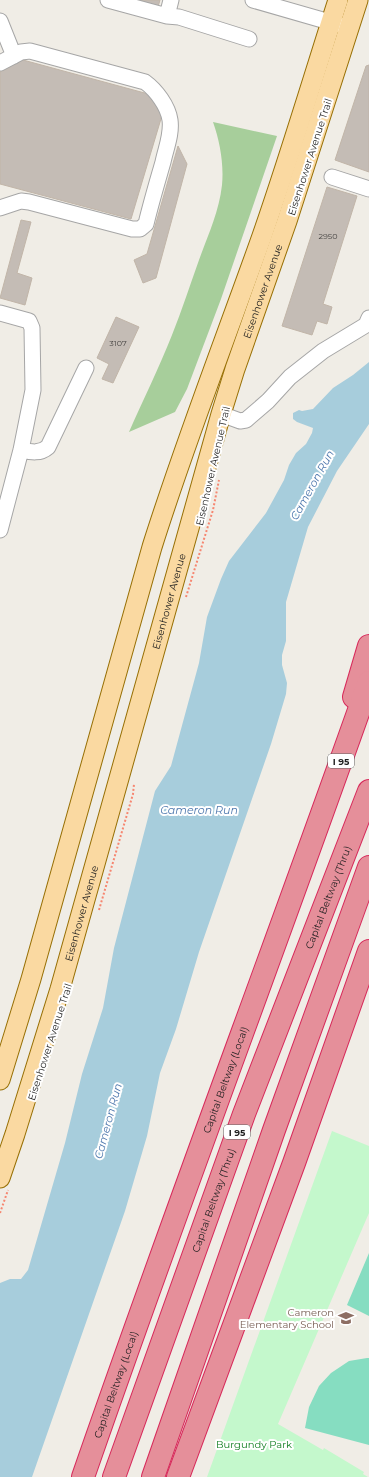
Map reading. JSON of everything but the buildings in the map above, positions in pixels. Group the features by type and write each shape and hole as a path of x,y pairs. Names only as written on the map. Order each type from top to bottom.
{"highway":[{"path":"313,840 369,646"},
{"name":"Capital Beltway (Local)","path":"83,1477 168,1235 313,840 369,682"},
{"name":"Capital Beltway (Thru)","path":"114,1477 244,1114 369,791"},
{"path":"153,1477 274,1130 369,868"},
{"path":"178,1477 369,951"}],"main road":[{"name":"Eisenhower Avenue","path":"0,1080 27,993 152,547 192,424 262,235 338,0"},
{"name":"Eisenhower Avenue","path":"5,1181 15,1134 62,981 221,414 290,213 358,0"},
{"path":"221,414 216,408 215,396 230,345 240,294"}],"street":[{"path":"108,0 167,16 179,17 249,39"},
{"path":"167,16 171,0"},
{"path":"259,1 349,28"},
{"path":"0,22 14,56"},
{"path":"0,63 25,51 34,51 145,82 157,94 165,105 170,116 170,133 146,224 140,229 132,229 30,202 21,201 0,208"},
{"path":"332,177 369,189"},
{"path":"0,312 29,321 32,328 33,390 21,450 0,530"},
{"path":"221,414 240,421 246,420 268,401 290,377 323,351 366,325 369,318"},
{"path":"21,450 39,452 48,448 86,368"}],"path":[{"name":"Eisenhower Avenue Trail","path":"186,599 213,510 219,480"},
{"path":"97,916 133,794 134,778"},
{"path":"0,1213 5,1181"}],"green space":[{"path":"213,122 277,136 221,299 187,389 175,412 129,432 183,307 213,223 221,195 222,161 218,137"},
{"name":"Burgundy Park","path":"332,1131 369,1146 369,1213 278,1424 323,1450 324,1448 364,1472 363,1474 368,1477 207,1477"},
{"path":"369,1253 369,1316 347,1305"},
{"path":"369,1358 369,1445 305,1428 309,1407 319,1386 331,1373 349,1361"}],"water":[{"name":"Cameron Run","path":"369,362 369,424 337,471 308,527 286,602 286,641 282,655 282,665 287,683 286,694 271,744 199,952 176,1029 160,1073 147,1136 125,1211 32,1477 0,1477 0,1283 10,1279 21,1279 28,1270 65,1143 82,1074 103,1008 114,948 155,791 171,766 199,663 207,617 229,561 266,513 284,480 289,465 296,453 306,444 312,433 313,428 293,419 293,413 299,410 302,411 313,409 333,388"}],"place":[{"name":"Cameron Elementary School","path":"346,1318"}]}
